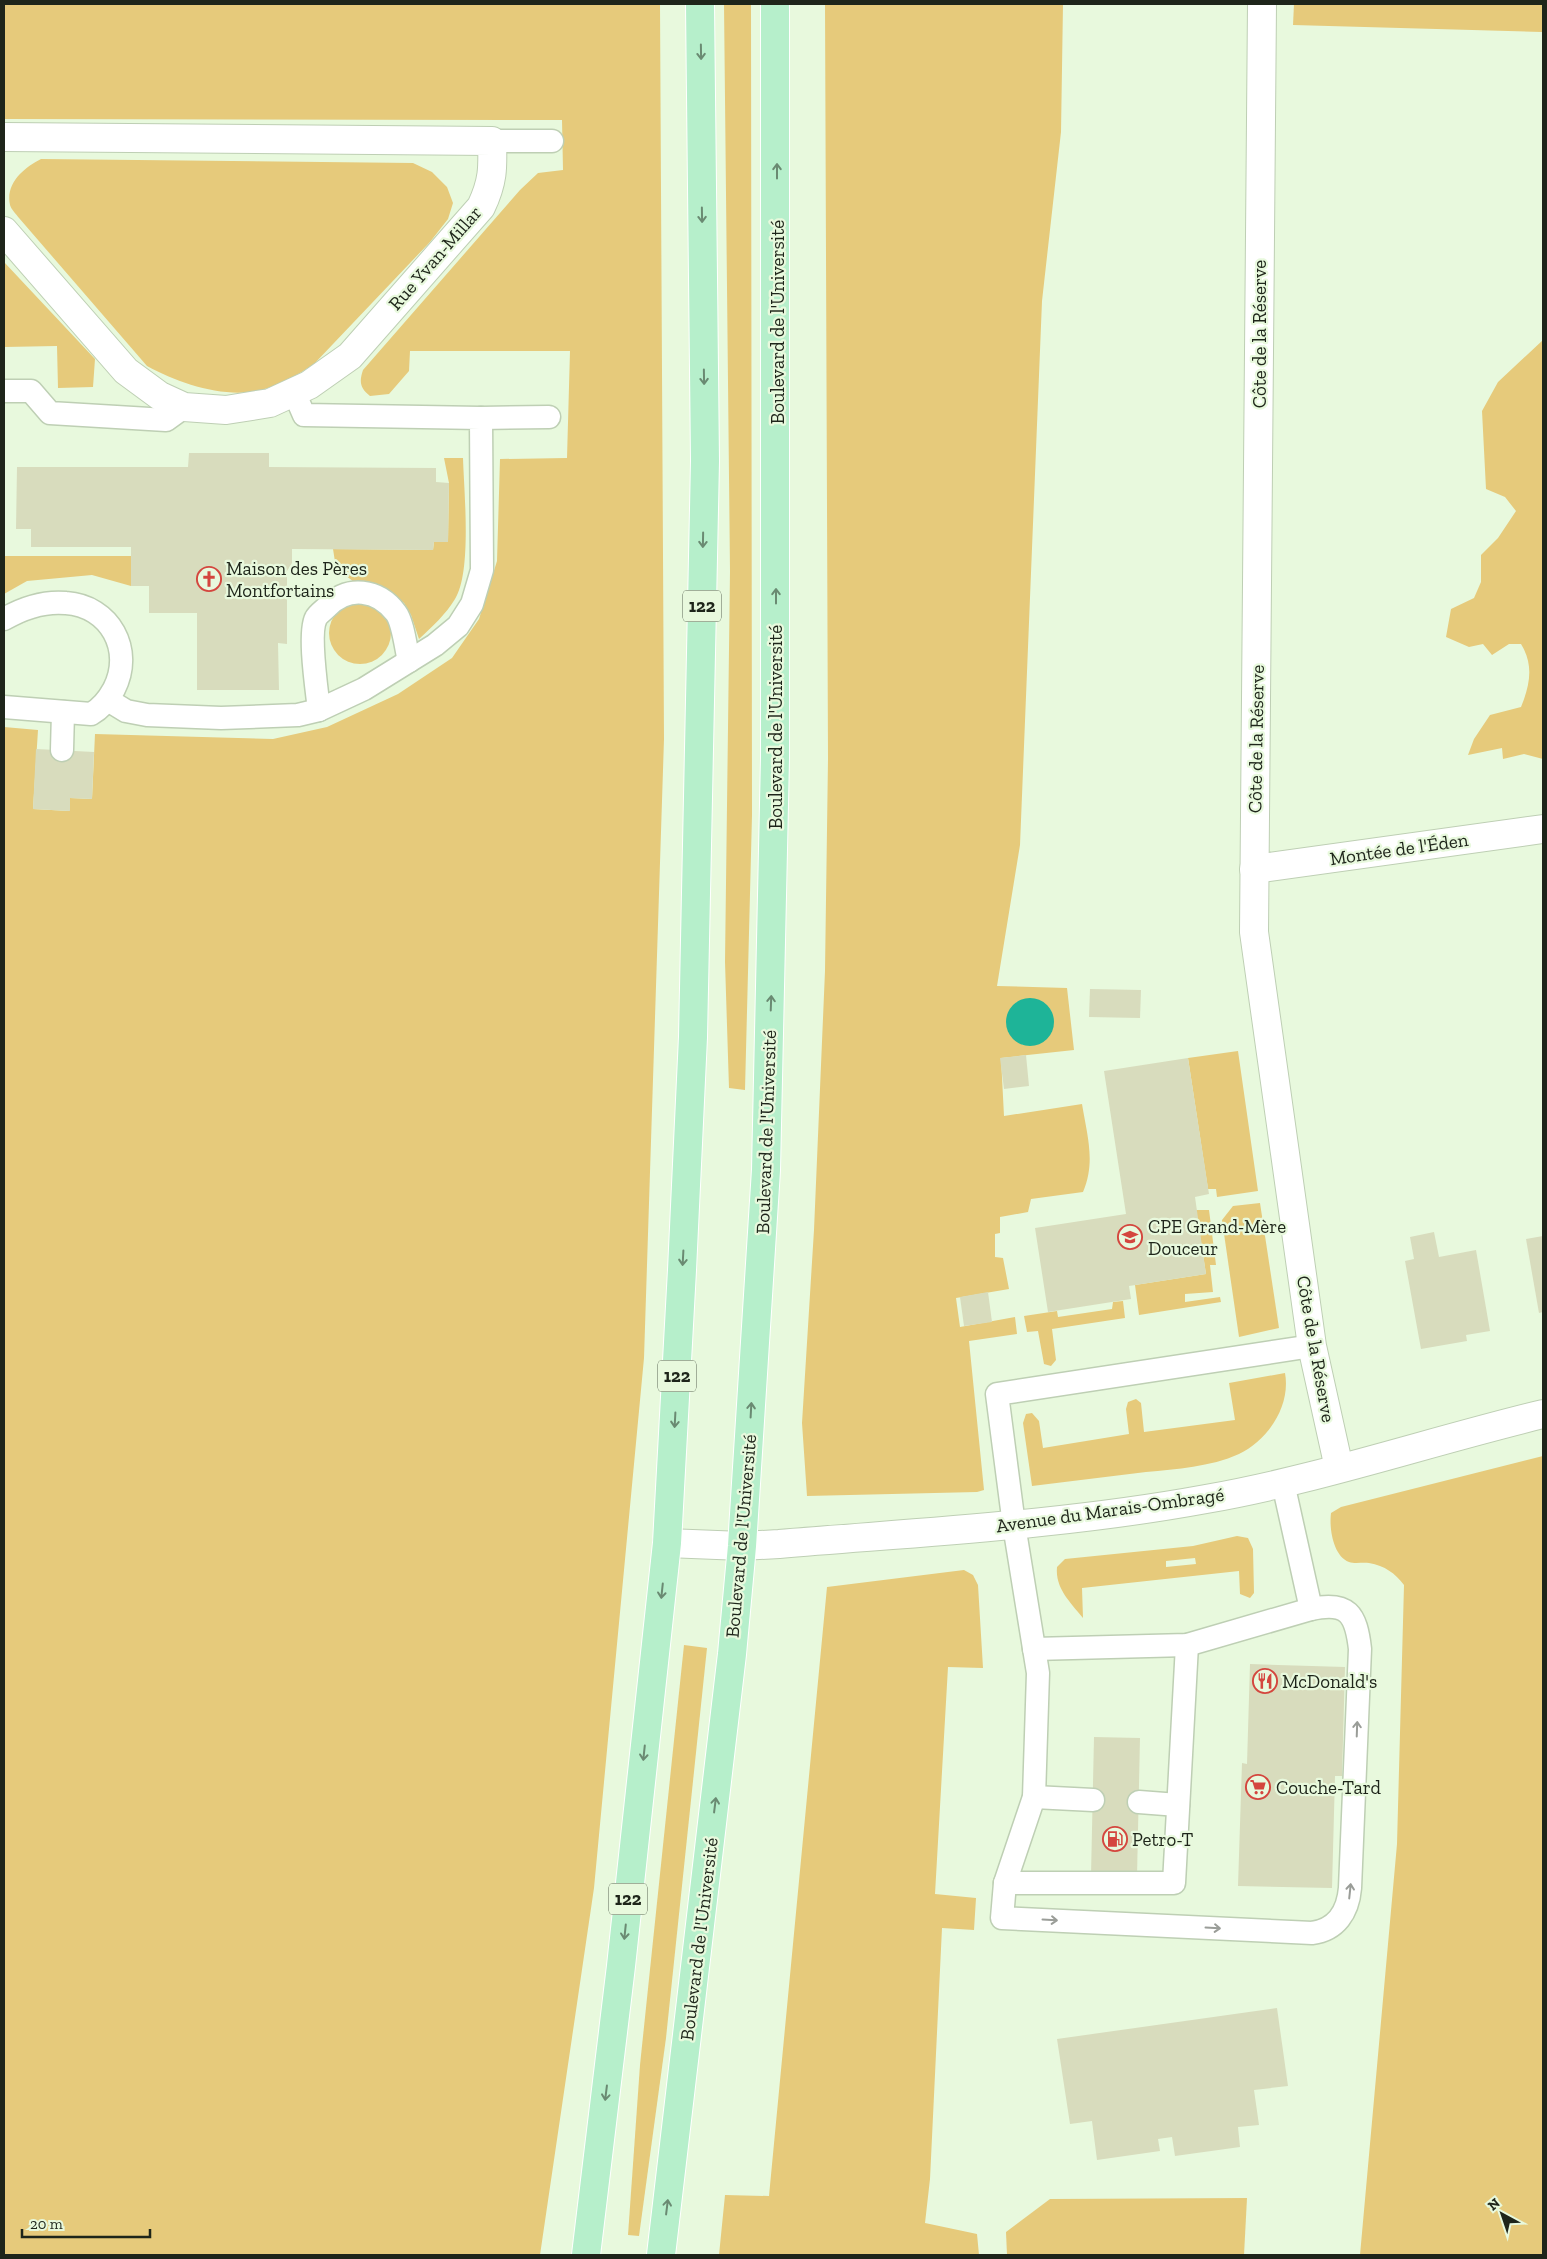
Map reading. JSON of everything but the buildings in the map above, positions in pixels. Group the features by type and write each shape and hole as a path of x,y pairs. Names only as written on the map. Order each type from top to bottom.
{"main road":[{"name":"122","path":"586,2255 623,1946 667,1543 693,1037 705,491 700,4"},
{"name":"Boulevard de l'Université","path":"661,2255 732,1654 742,1546 766,1170 772,984 776,738 777,219 775,4"}],"street":[{"name":"Côte de la Réserve","path":"1262,4 1254,932 1312,1346 1339,1468"},
{"path":"4,137 492,141"},
{"name":"Rue Yvan-Millar","path":"4,231 126,371 160,396 184,407 226,410 270,403 309,386 350,356 481,207 492,180 492,141"},
{"name":"Montée de l'Éden","path":"1254,869 1543,829"},
{"name":"Avenue du Marais-Ombragé","path":"667,1543 742,1546 1014,1525 1206,1500 1283,1483 1543,1414"}],"lane":[{"path":"492,141 552,141"},
{"path":"4,391 31,391 50,413 166,420 184,407"},
{"path":"294,392 304,415 481,418 549,417"},
{"path":"108,700 126,711 147,715 221,718 298,715 319,710 364,689 435,646 458,626 472,604 482,570 481,418"},
{"path":"319,710 313,636 316,618 334,600 348,593 368,592 384,600 398,614 409,661"},
{"path":"4,619 19,610 45,604 66,603 84,607 99,615 112,629 120,645 122,660 121,675 108,700 91,714 4,707"},
{"path":"62,750 63,712"},
{"path":"1034,1649 1187,1645 1311,1609 1329,1605 1346,1609 1354,1620 1360,1649 1350,1894 1343,1914 1334,1926 1326,1931 1312,1933 1002,1918 1005,1883 1034,1797 1038,1673 1034,1649 1014,1525 996,1394 1312,1346"},
{"path":"1283,1483 1311,1609"},
{"path":"1005,1883 1174,1883 1187,1645"},
{"path":"1034,1797 1093,1800"},
{"path":"1139,1802 1178,1805"}],"shaded area":[{"path":"4,4 660,4 664,739 644,1358 594,1888 540,2255 4,2255 4,727 38,730 33,809 69,811 70,798 92,799 95,734 273,739 327,727 398,694 452,658 479,619 497,561 500,459 567,458 570,351 410,351 409,371 389,394 370,396 361,384 363,370 520,190 538,173 563,170 562,120 4,119"},
{"path":"724,4 751,4 752,815 745,1090 729,1088 725,962 730,571"},
{"path":"825,4 1063,4 1061,132 1042,301 1020,845 997,986 1067,988 1074,1050 1001,1058 1004,1116 1082,1104 1090,1159 1087,1181 1083,1192 1031,1199 1028,1212 1000,1217 1000,1233 995,1234 995,1257 1003,1258 1009,1289 956,1298 960,1327 1015,1317 1017,1334 969,1341 984,1490 977,1492 807,1496 802,1423 814,1230 825,971 828,759","holes":["1039,1000 1051,1010 1023,1045 1011,1035 1008,1014 1017,1002"]},
{"path":"1294,4 1542,4 1542,32 1293,25"},
{"path":"41,159 413,163 432,172 447,187 453,203 448,219 430,242 314,364 268,388 251,392 224,392 197,387 147,366 14,212 10,205 9,197 13,183 23,171"},
{"path":"4,262 95,359 93,387 58,388 57,346 4,347"},
{"path":"1543,340 1543,759 1524,754 1503,759 1502,748 1468,755 1474,739 1490,715 1521,707 1527,691 1529,675 1528,660 1521,644 1509,644 1492,655 1483,644 1469,647 1446,637 1451,609 1474,598 1481,582 1481,555 1498,538 1516,511 1505,497 1486,489 1482,411 1498,382"},
{"path":"444,458 463,458 466,531 464,570 455,599 434,625 419,639 411,615 404,603 388,591 354,582 336,568 333,549 433,550 434,542 448,542 449,483"},
{"path":"4,556 132,556 131,586 92,575 27,581 4,594"},
{"path":"360,602 372,604 382,611 389,621 391,633 389,645 382,655 372,662 360,664 348,662 338,655 331,645 329,633 331,621 338,611 348,604"},
{"path":"1238,1051 1258,1191 1217,1197 1216,1189 1208,1189 1188,1058"},
{"path":"1260,1203 1279,1328 1239,1337 1222,1220 1233,1206"},
{"path":"1196,1210 1209,1210 1216,1265 1210,1265 1213,1292 1185,1294 1185,1302 1220,1297 1221,1302 1139,1315 1135,1285 1206,1274"},
{"path":"1123,1301 1125,1318 1052,1329 1056,1360 1051,1366 1044,1364 1038,1331 1027,1332 1024,1316 1057,1311 1058,1317 1112,1309 1113,1302"},
{"path":"1285,1373 1284,1398 1275,1421 1259,1440 1239,1454 1217,1462 1193,1467 1032,1486 1023,1423 1026,1414 1032,1413 1039,1421 1043,1448 1129,1434 1126,1409 1128,1402 1136,1399 1141,1403 1144,1432 1235,1420 1229,1383"},
{"path":"1543,1456 1543,2255 1360,2255 1397,1844 1404,1585 1385,1568 1369,1563 1351,1563 1344,1559 1339,1554 1333,1541 1331,1513 1341,1507"},
{"path":"1237,1536 1248,1538 1253,1549 1254,1593 1250,1598 1240,1594 1239,1571 1082,1588 1083,1618 1064,1594 1058,1582 1057,1567 1065,1559 1193,1546","holes":["1195,1558 1196,1564 1166,1567 1166,1561"]},
{"path":"964,1570 973,1575 978,1585 983,1668 948,1667 935,1894 976,1898 974,1930 942,1928 930,2179 925,2223 977,2234 979,2255 719,2255 725,2195 769,2196 827,1587"},
{"path":"684,1645 707,1648 666,2038 639,2236 628,2235 640,2065"},
{"path":"1247,2198 1244,2255 1007,2255 1006,2232 1050,2199"}],"water":[{"path":"1030,998 1039,1000 1047,1005 1052,1013 1054,1022 1052,1031 1047,1039 1039,1044 1030,1046 1021,1044 1013,1039 1008,1031 1006,1022 1008,1013 1013,1005 1021,1000"}],"place":[{"name":"Maison des Pères Montfortains","path":"209,579"},
{"name":"CPE Grand-Mère Douceur","path":"1130,1237"},
{"name":"McDonald's","path":"1265,1681"},
{"name":"Couche-Tard","path":"1258,1787"},
{"name":"Petro-T","path":"1115,1839"}]}
